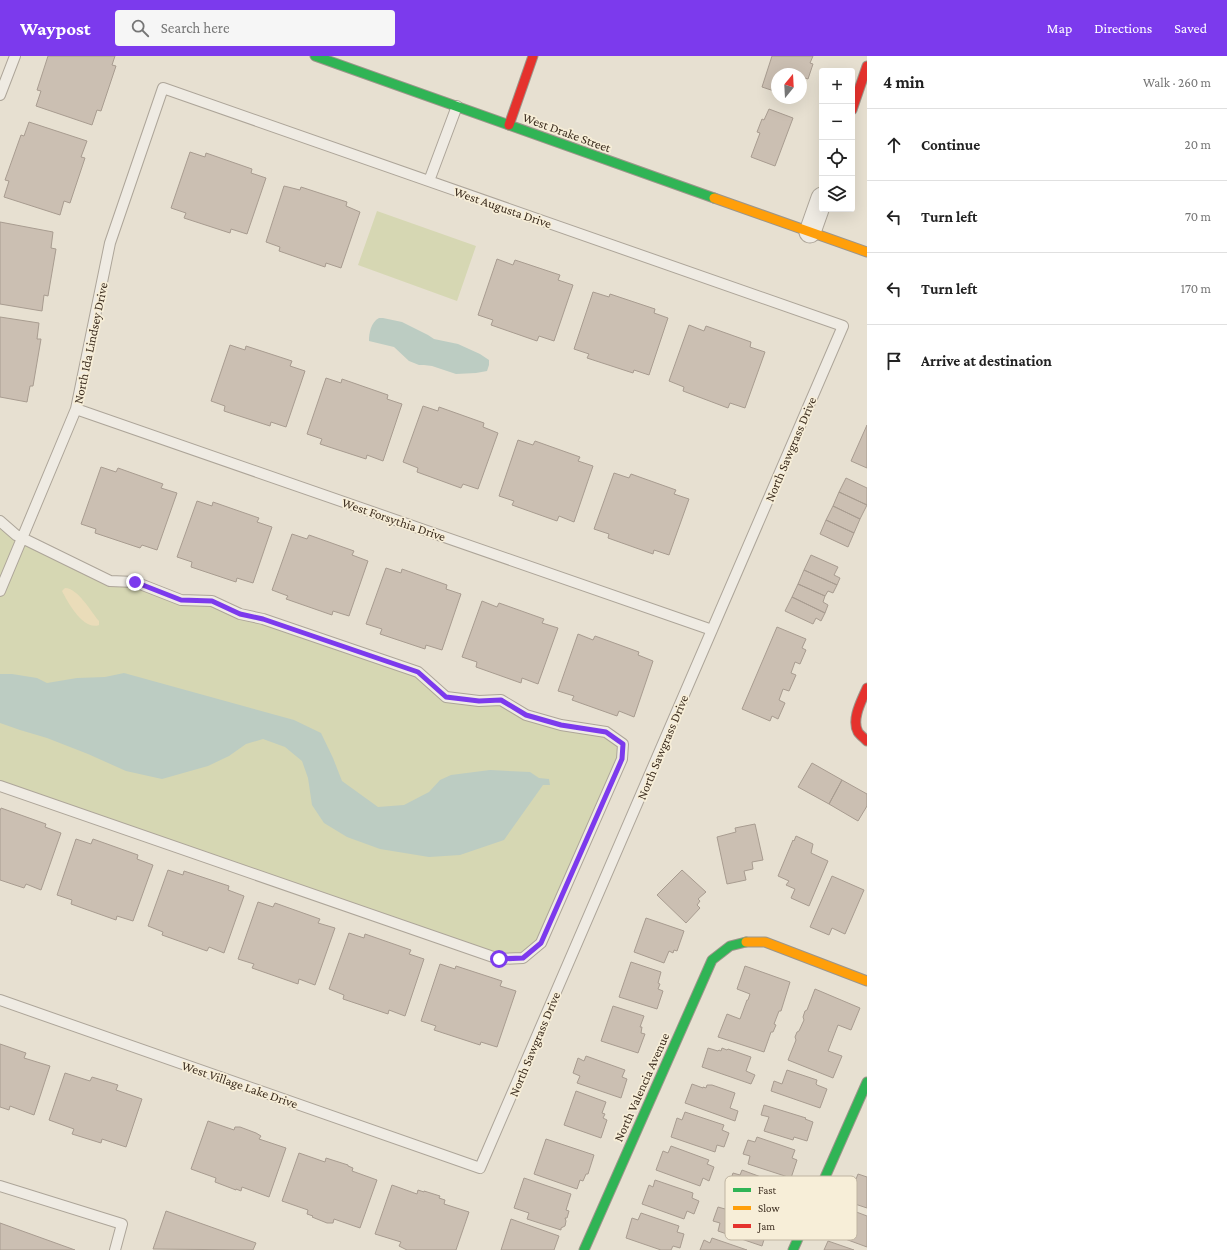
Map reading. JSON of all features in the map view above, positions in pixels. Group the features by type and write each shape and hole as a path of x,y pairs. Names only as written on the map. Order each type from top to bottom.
{"street":[{"name":"West Drake Street","path":"315,56 867,252"},
{"path":"509,125 533,56"},
{"path":"854,104 867,66"},
{"path":"810,232 819,206"},
{"path":"867,688 858,708 857,720 858,731 867,741"},
{"name":"North Valencia Avenue","path":"584,1250 712,960 721,950 733,944 749,940 766,942 867,981"},
{"path":"826,1176 867,1082"},
{"path":"793,1250 797,1240"}],"lane":[{"path":"0,95 15,56"},
{"name":"West Augusta Drive","path":"163,88 843,326"},
{"name":"North Ida Lindsey Drive","path":"0,591 76,409 110,243 163,88"},
{"path":"429,181 457,106"},
{"name":"North Sawgrass Drive","path":"480,1168 843,326"},
{"name":"West Forsythia Drive","path":"76,409 712,630"},
{"path":"0,521 16,535 110,581 135,582 181,600 212,601 240,614 263,619 418,672 446,697 479,701 501,700 526,715 561,725 606,732 623,744 622,759 541,943 523,958 499,959 0,786"},
{"name":"West Village Lake Drive","path":"0,1000 480,1168"},
{"path":"0,1186 122,1224 115,1250"}],"green space":[{"path":"377,211 476,246 457,301 358,265"},
{"path":"0,521 110,581 135,582 181,600 212,601 418,672 446,697 501,700 526,715 606,732 623,744 541,943 523,958 499,959 0,782"}],"sand":[{"path":"65,588 75,592 84,601 99,621 99,625 93,626 88,624 77,615 62,591"}],"shaded area":[{"path":"379,318 402,322 434,339 458,344 480,354 489,360 487,371 456,374 432,366 419,365 409,361 394,347 369,341 372,325"},
{"path":"124,673 294,720 321,733 342,781 378,807 404,805 429,792 440,780 451,775 490,770 530,772 539,778 549,779 550,785 543,785 504,840 460,855 429,857 380,849 347,837 324,823 312,805 308,778 302,761 285,747 263,739 246,744 229,756 208,766 162,779 126,771 47,738 0,723 0,674 12,674 37,678 47,683 77,678 105,677"}],"building":[{"path":"48,56 115,56 112,65 116,66 101,111 97,110 92,125 36,106 41,91 37,90"},
{"path":"772,56 813,56 810,63 813,64 808,79 807,68 771,68 771,90 762,87"},
{"path":"769,109 793,118 775,166 751,157 760,133 757,132 762,119 764,120"},
{"path":"29,122 87,141 81,157 85,158 70,203 64,201 60,215 4,197 9,181 5,180 21,135 24,136"},
{"path":"190,152 205,157 206,153 252,169 251,173 266,178 247,234 231,229 230,233 184,218 186,213 171,208"},
{"path":"284,186 300,190 301,187 347,202 346,206 360,212 341,268 326,263 325,267 279,251 280,247 266,242"},
{"path":"0,222 53,232 51,248 56,249 48,296 44,295 42,311 0,304"},
{"path":"497,259 513,265 515,260 560,275 558,280 573,285 554,341 539,336 537,341 491,325 493,320 478,315"},
{"path":"593,292 609,297 610,294 655,309 654,313 668,318 649,375 634,370 633,373 587,358 589,354 574,349"},
{"path":"0,317 39,323 37,339 41,339 33,386 30,386 27,402 0,397"},
{"path":"689,325 704,331 706,326 751,342 750,347 765,352 745,408 730,403 728,408 683,391 684,387 669,381"},
{"path":"230,345 245,350 246,346 292,361 290,366 305,371 286,427 271,422 270,426 224,411 225,406 211,401"},
{"path":"326,378 341,383 342,379 388,395 387,399 402,404 383,461 367,455 366,459 320,444 322,439 307,434"},
{"path":"423,406 438,411 439,407 484,423 483,427 498,433 478,489 463,484 461,488 417,472 418,468 403,462"},
{"path":"867,425 867,468 851,461"},
{"path":"518,440 533,445 535,441 580,457 578,461 593,466 574,522 559,516 557,521 512,505 514,501 499,496"},
{"path":"101,467 116,472 118,468 163,484 161,488 177,493 157,550 142,545 140,548 95,533 96,529 81,524"},
{"path":"614,473 629,478 631,474 676,490 674,494 689,499 669,555 654,550 653,554 608,538 609,534 594,529"},
{"path":"846,478 867,488 867,505 839,492"},
{"path":"839,492 867,505 860,519 833,506"},
{"path":"197,501 212,506 213,502 259,518 257,522 272,527 253,583 237,578 236,582 191,567 192,562 177,557"},
{"path":"833,506 860,519 854,533 826,520"},
{"path":"826,520 854,533 848,547 820,534"},
{"path":"292,534 307,539 309,535 354,551 352,555 368,561 349,616 333,611 332,615 286,599 288,596 272,590"},
{"path":"811,555 838,567 834,575 840,578 837,585 804,570"},
{"path":"386,568 401,573 402,569 447,585 446,589 461,594 442,650 426,645 425,649 380,634 382,629 366,624"},
{"path":"804,570 837,585 833,593 828,591 825,596 798,584"},
{"path":"798,584 825,596 823,602 828,605 825,613 792,597"},
{"path":"792,597 825,613 821,621 816,618 813,624 785,611"},
{"path":"482,601 497,607 499,603 544,619 542,623 558,628 538,684 522,678 521,683 476,667 477,662 462,657"},
{"path":"777,627 806,639 802,648 806,650 800,664 795,662 791,673 796,675 789,691 783,689 779,700 785,703 778,719 772,716 770,721 742,709"},
{"path":"578,634 593,640 595,636 639,652 638,655 653,661 634,717 619,711 617,716 572,700 574,696 558,691"},
{"path":"812,763 842,780 829,804 798,787"},
{"path":"842,780 867,794 867,806 858,821 829,804"},
{"path":"1,808 46,824 45,827 61,833 41,890 26,884 24,888 0,880"},
{"path":"755,824 763,860 752,862 753,869 744,871 746,880 727,884 717,837 736,832 735,828"},
{"path":"796,836 813,844 811,853 828,861 809,906 791,898 795,889 786,885 789,881 778,876"},
{"path":"76,839 91,844 93,839 138,855 137,859 153,865 133,921 117,916 116,920 71,904 72,900 57,895"},
{"path":"168,870 183,875 184,871 229,886 228,890 244,896 224,953 209,947 207,951 162,935 163,932 148,926"},
{"path":"682,870 706,892 698,899 700,901 697,905 700,908 686,923 657,895"},
{"path":"832,876 864,890 845,934 832,928 829,935 810,927"},
{"path":"258,902 273,907 275,903 320,919 318,923 335,928 315,985 299,979 298,984 252,968 254,964 238,959"},
{"path":"646,918 684,931 677,951 674,950 673,953 669,951 664,963 634,952"},
{"path":"349,933 364,938 365,934 411,950 409,954 424,959 405,1016 389,1010 388,1014 343,999 344,995 329,989"},
{"path":"631,962 661,972 658,989 663,991 657,1009 619,997"},
{"path":"440,964 455,969 456,966 502,981 500,986 516,991 497,1047 481,1042 480,1045 434,1030 436,1026 421,1021"},
{"path":"745,966 790,982 781,1011 779,1011 774,1024 776,1025 773,1032 771,1032 764,1052 718,1037 727,1014 740,1019 748,1000 750,994 737,989"},
{"path":"815,989 860,1008 851,1030 838,1025 828,1051 842,1056 833,1078 788,1060 796,1040 795,1037 804,1020 803,1017 805,1011 807,1010"},
{"path":"613,1006 644,1016 640,1027 642,1027 641,1033 645,1034 638,1053 601,1041"},
{"path":"0,1044 26,1053 24,1058 50,1066 34,1115 10,1106 9,1110 0,1107"},
{"path":"708,1048 718,1051 721,1051 722,1048 728,1049 751,1057 746,1071 755,1075 751,1084 702,1067"},
{"path":"586,1056 625,1070 622,1077 627,1079 621,1098 577,1083 580,1076 573,1073 578,1058 584,1061"},
{"path":"787,1070 817,1080 817,1085 827,1089 820,1108 771,1091 774,1081 782,1084"},
{"path":"65,1073 90,1081 92,1077 118,1085 116,1090 142,1099 126,1147 102,1139 101,1143 72,1134 74,1129 49,1120"},
{"path":"692,1084 703,1088 706,1088 707,1085 712,1085 735,1093 730,1108 738,1111 735,1121 685,1103"},
{"path":"576,1091 606,1102 602,1113 605,1114 603,1118 607,1120 601,1138 564,1125"},
{"path":"764,1105 806,1118 805,1119 813,1122 807,1141 794,1137 793,1140 764,1131 769,1117 761,1115"},
{"path":"685,1112 724,1125 722,1130 729,1133 724,1147 717,1145 715,1152 671,1137 677,1118 682,1120"},
{"path":"208,1121 234,1130 235,1127 240,1127 261,1136 259,1139 286,1148 269,1197 242,1187 241,1191 236,1190 215,1182 216,1178 191,1169"},
{"path":"757,1137 795,1150 792,1158 797,1160 792,1176 785,1176 748,1164 750,1156 743,1154 748,1140 755,1142"},
{"path":"546,1139 594,1155 588,1174 586,1174 583,1181 580,1180 577,1189 534,1174"},
{"path":"671,1146 709,1160 707,1164 714,1167 709,1181 703,1178 700,1186 656,1170 663,1151 668,1153"},
{"path":"299,1153 325,1162 326,1158 348,1165 353,1168 352,1171 377,1180 360,1228 334,1219 333,1223 327,1223 307,1214 308,1210 282,1201"},
{"path":"742,1170 758,1176 732,1176 733,1173 740,1175"},
{"path":"858,1174 867,1177 867,1208 857,1205"},
{"path":"524,1178 571,1194 566,1210 569,1211 567,1218 565,1218 565,1226 561,1228 561,1230 527,1219 529,1213 514,1208"},
{"path":"655,1180 693,1193 692,1198 699,1201 694,1214 687,1211 684,1219 642,1204 649,1185 653,1187"},
{"path":"392,1185 417,1194 418,1190 440,1196 439,1198 445,1200 444,1204 469,1212 456,1250 407,1250 399,1246 401,1242 375,1234"},
{"path":"718,1207 725,1209 725,1233 718,1231 720,1223 713,1221"},
{"path":"166,1211 256,1243 253,1250 153,1249"},
{"path":"857,1212 867,1216 867,1247 848,1240 857,1240"},
{"path":"641,1213 679,1226 677,1232 684,1234 680,1248 673,1246 671,1250 661,1250 626,1238 632,1218 638,1220"},
{"path":"511,1219 559,1236 554,1250 501,1250"},
{"path":"0,1223 75,1250 0,1250"},
{"path":"712,1238 747,1250 700,1250 704,1240 710,1243"},
{"path":"744,1240 764,1240 762,1246"},
{"path":"828,1241 854,1250 824,1250"}],"traffic: fast":[{"path":"315,56 714,198"},
{"path":"584,1250 712,960 730,946 746,942"},
{"path":"826,1176 867,1082"},
{"path":"793,1250 797,1240"}],"traffic: slow":[{"path":"714,198 867,252"},
{"path":"746,942 765,942 867,981"}],"traffic: jam":[{"path":"509,125 533,56"},
{"path":"854,104 867,66"},
{"path":"867,688 856,716 856,727 858,732 867,741"}],"route":[{"path":"135,582 181,600 212,601 240,614 263,619 418,672 446,697 479,701 501,700 526,715 561,725 606,732 623,744 622,759 541,943 523,958 499,959"}]}
